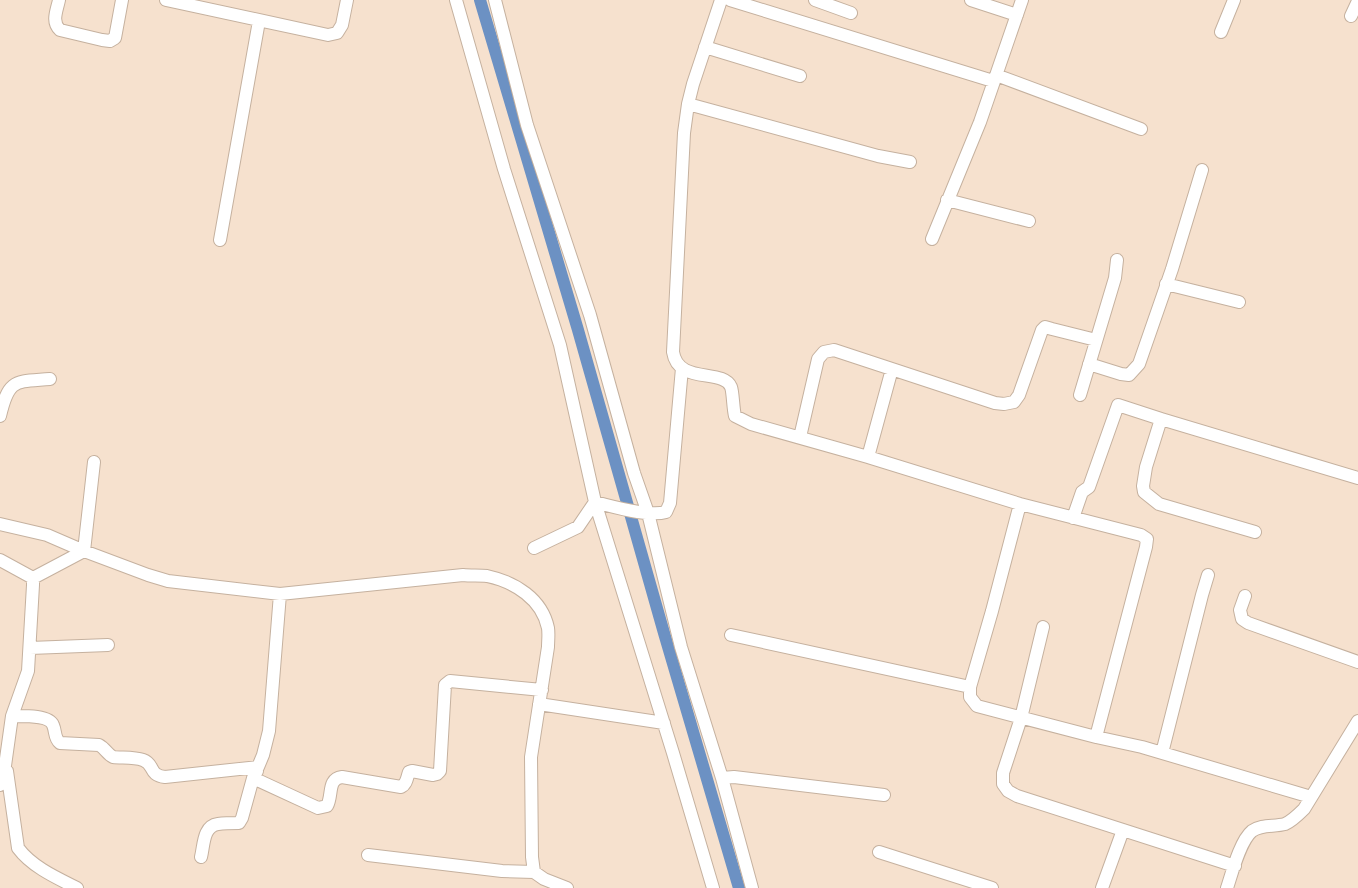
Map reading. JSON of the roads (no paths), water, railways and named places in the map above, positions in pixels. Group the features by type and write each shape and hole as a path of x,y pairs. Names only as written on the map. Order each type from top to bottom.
{"street":[{"path":"59,0 54,20 56,27 60,30 110,41 115,38 122,0"},
{"path":"166,0 328,35 337,33 342,25 347,0"},
{"path":"226,13 229,0"},
{"path":"456,0 504,169 560,345 600,503 713,888"},
{"path":"495,0 527,124 590,315 634,473 642,512 722,777 752,888"},
{"path":"721,0 688,104 684,133 673,352 675,360 687,371 726,381 731,387 735,416 751,423 1020,504 1141,535 1146,539 1146,547 1096,737"},
{"path":"730,0 994,78 1141,129"},
{"path":"815,0 851,13"},
{"path":"971,0 1017,15"},
{"path":"932,239 980,122 1022,0"},
{"path":"1221,32 1234,0"},
{"path":"1351,16 1358,1"},
{"path":"220,240 259,21"},
{"path":"705,46 800,76"},
{"path":"688,104 878,156 910,162"},
{"path":"1089,364 1129,375 1139,364 1202,170"},
{"path":"947,200 1029,221"},
{"path":"1080,395 1115,278 1118,260"},
{"path":"1166,284 1239,302"},
{"path":"800,437 818,359 824,352 834,350 1004,404 1014,402 1018,395 1042,330 1046,327 1096,340"},
{"path":"600,503 642,512 666,512 670,502 682,368"},
{"path":"868,457 892,369"},
{"path":"0,416 4,399 14,384 50,379"},
{"path":"1073,518 1082,492 1089,487 1118,405 1358,478"},
{"path":"1161,419 1146,467 1144,492 1159,504 1255,532"},
{"path":"84,551 94,462"},
{"path":"534,548 578,527 600,503"},
{"path":"1020,504 970,687 970,697 977,706 1162,753 1311,797"},
{"path":"0,524 47,535 84,551 168,581 280,594 464,575 486,576 509,583 526,593 540,607 548,629 548,647 531,757 534,872"},
{"path":"33,578 84,551"},
{"path":"0,560 33,578"},
{"path":"1162,753 1208,575"},
{"path":"0,785 3,780 12,716 28,671 33,578"},
{"path":"201,857 210,826 239,823 242,818 265,749 269,731 280,594"},
{"path":"1245,596 1240,610 1242,619 1248,623 1358,662"},
{"path":"1043,627 1021,718 1003,772 1003,784 1017,796 1234,867"},
{"path":"731,635 970,687"},
{"path":"30,648 108,645"},
{"path":"12,716 50,720 54,726 57,741 60,743 99,745 113,757 146,761 154,774 158,776 256,772 318,808 327,806 334,780 338,777 401,787 404,786 409,772 437,774 440,771 445,684 450,681 542,690"},
{"path":"539,704 664,723"},
{"path":"1227,888 1243,845 1250,833 1266,826 1286,824 1304,809 1358,721"},
{"path":"6,761 18,848 25,858 77,888"},
{"path":"722,777 884,795"},
{"path":"1102,888 1123,830"},
{"path":"879,852 992,888"},
{"path":"368,855 502,871 534,872 544,879 567,888"}],"waterway":[{"path":"480,0 739,888"}]}
